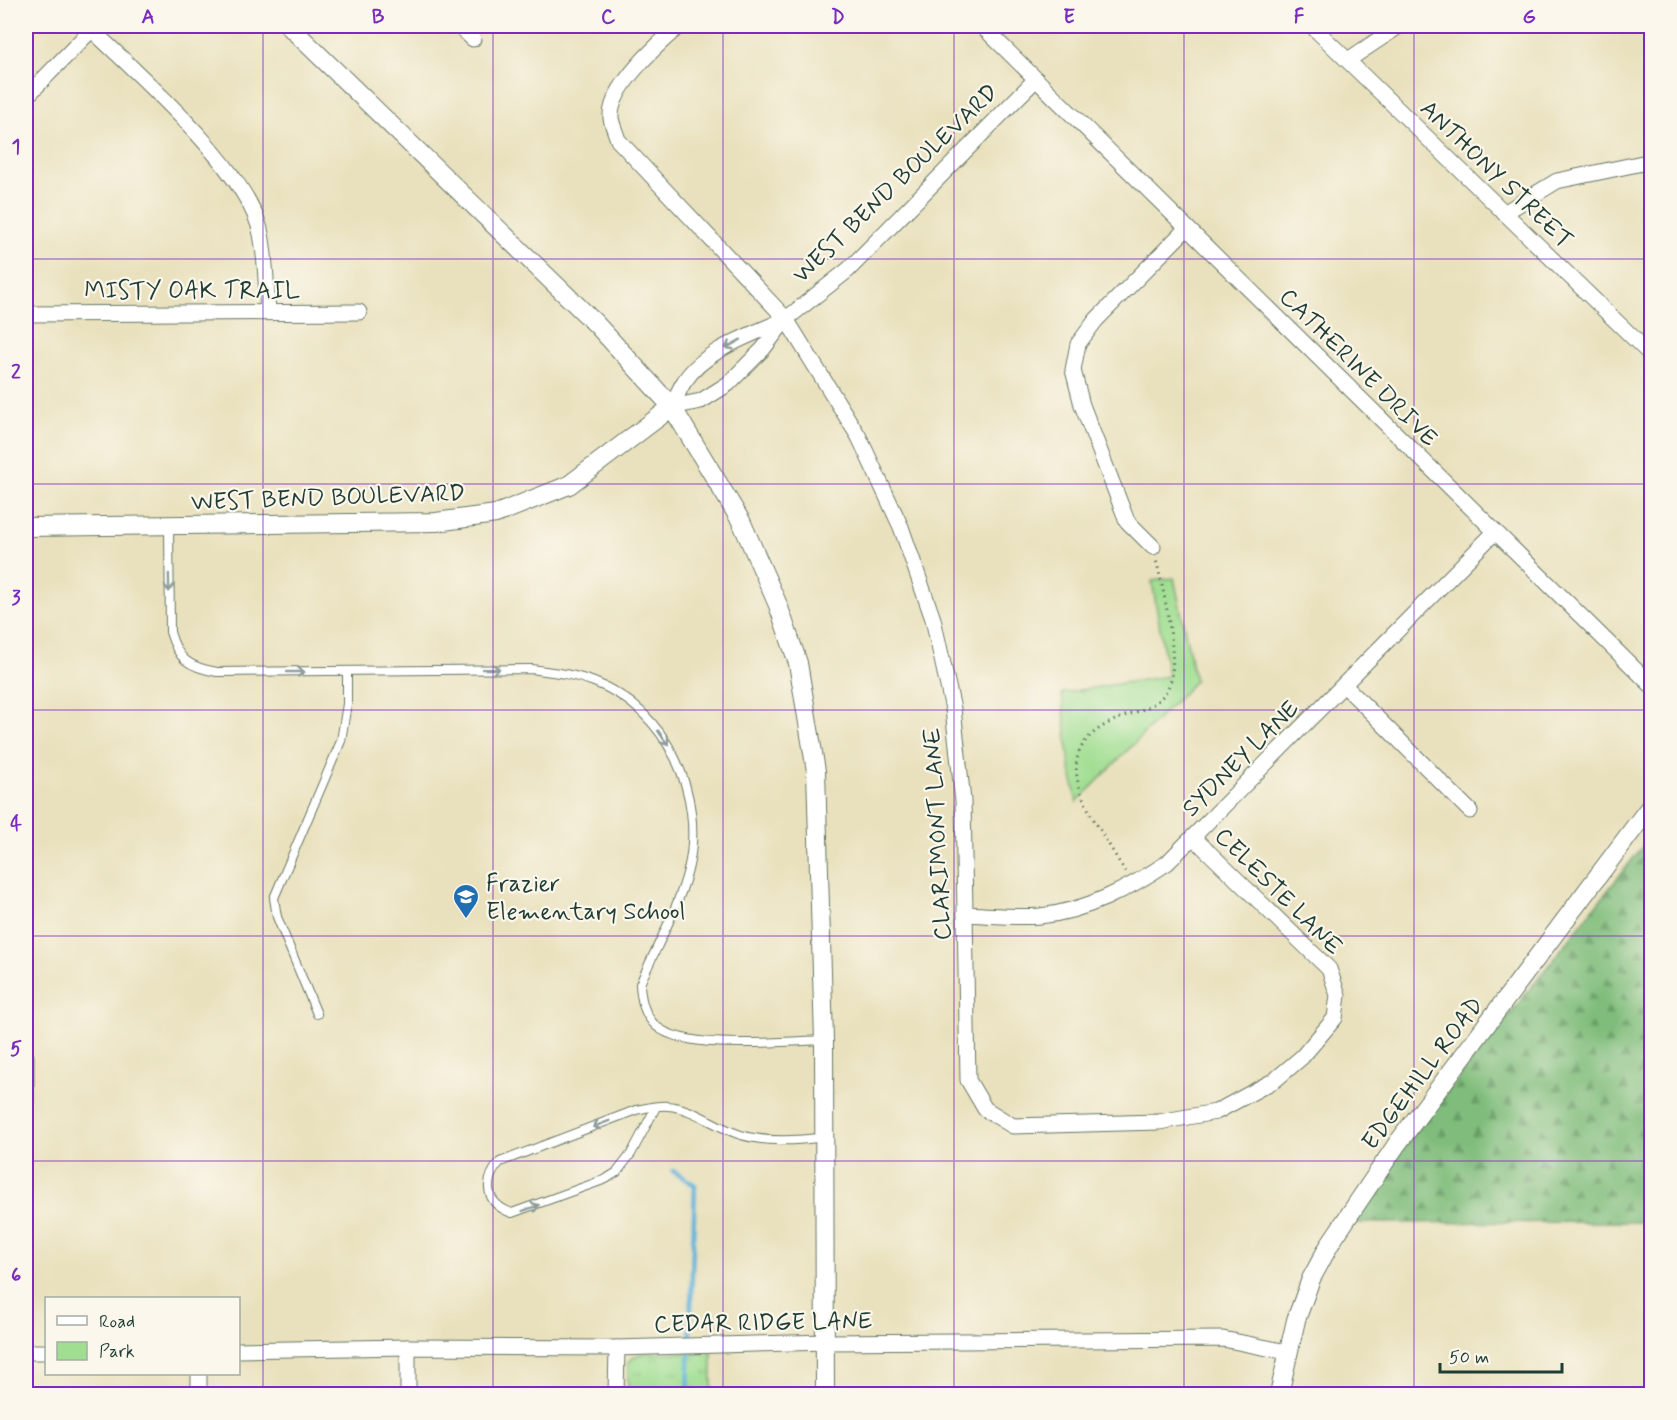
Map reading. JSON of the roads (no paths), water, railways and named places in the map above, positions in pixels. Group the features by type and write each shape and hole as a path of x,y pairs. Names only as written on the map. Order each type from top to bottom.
{"street":[{"path":"289,26 596,324 672,407 741,521 778,605 798,663 816,771 824,1040 825,1395"},
{"path":"459,26 473,39"},
{"name":"CLARIMONT LANE","path":"679,26 626,79 615,97 611,117 618,140 786,319 859,436 901,527 933,619 953,709 963,801 968,1080 985,1109"},
{"name":"CATHERINE DRIVE","path":"982,26 1652,686"},
{"name":"ANTHONY STREET","path":"1312,26 1652,356"},
{"path":"1348,60 1399,26"},
{"path":"27,96 92,27 213,150 243,191 261,233 268,312"},
{"name":"WEST BEND BOULEVARD","path":"672,407 684,381 704,362 729,346 786,319 848,270 1036,79"},
{"path":"1504,213 1557,181 1652,161"},
{"path":"1153,547 1127,521 1082,405 1073,370 1078,344 1096,320 1187,228"},
{"name":"MISTY OAK TRAIL","path":"26,314 359,312"},
{"name":"WEST BEND BOULEVARD","path":"26,527 436,522 496,514 569,485 672,407 701,401 728,384 763,349 786,319"},
{"name":"SYDNEY LANE","path":"965,914 1040,916 1092,904 1133,885 1167,863 1495,532"},
{"path":"1344,685 1470,811"},
{"name":"EDGEHILL ROAD","path":"1279,1395 1287,1352 1311,1279 1331,1242 1397,1143 1652,804"},
{"name":"CELESTE LANE","path":"985,1109 1012,1126 1159,1122 1216,1112 1275,1080 1302,1057 1335,1018 1338,995 1329,969 1193,837"},
{"path":"26,1057 26,1108"},
{"name":"CEDAR RIDGE LANE","path":"240,1350 408,1347 616,1348 826,1342 1222,1339 1287,1352"},
{"path":"408,1347 408,1395"},
{"path":"616,1348 616,1395"},
{"path":"26,1352 45,1352"},
{"path":"199,1375 199,1395"}],"lane":[{"path":"169,525 170,632 175,647 183,659 198,669 218,672 531,669 563,673 595,682 620,696 642,713 675,756 691,804 692,830 688,871 640,984 640,1000 646,1012 655,1025 670,1035 719,1043 824,1040"},
{"path":"317,1014 277,916 274,898 341,741 347,704 346,672"},
{"path":"656,1107 625,1164 606,1179 512,1213 500,1209 487,1189 488,1179 500,1162 636,1110 656,1107 682,1109 741,1135 763,1139 801,1140 824,1137"}],"waterway":[{"path":"673,1171 695,1185 688,1394"}],"place":[{"name":"Frazier Elementary School","path":"466,920"}]}
